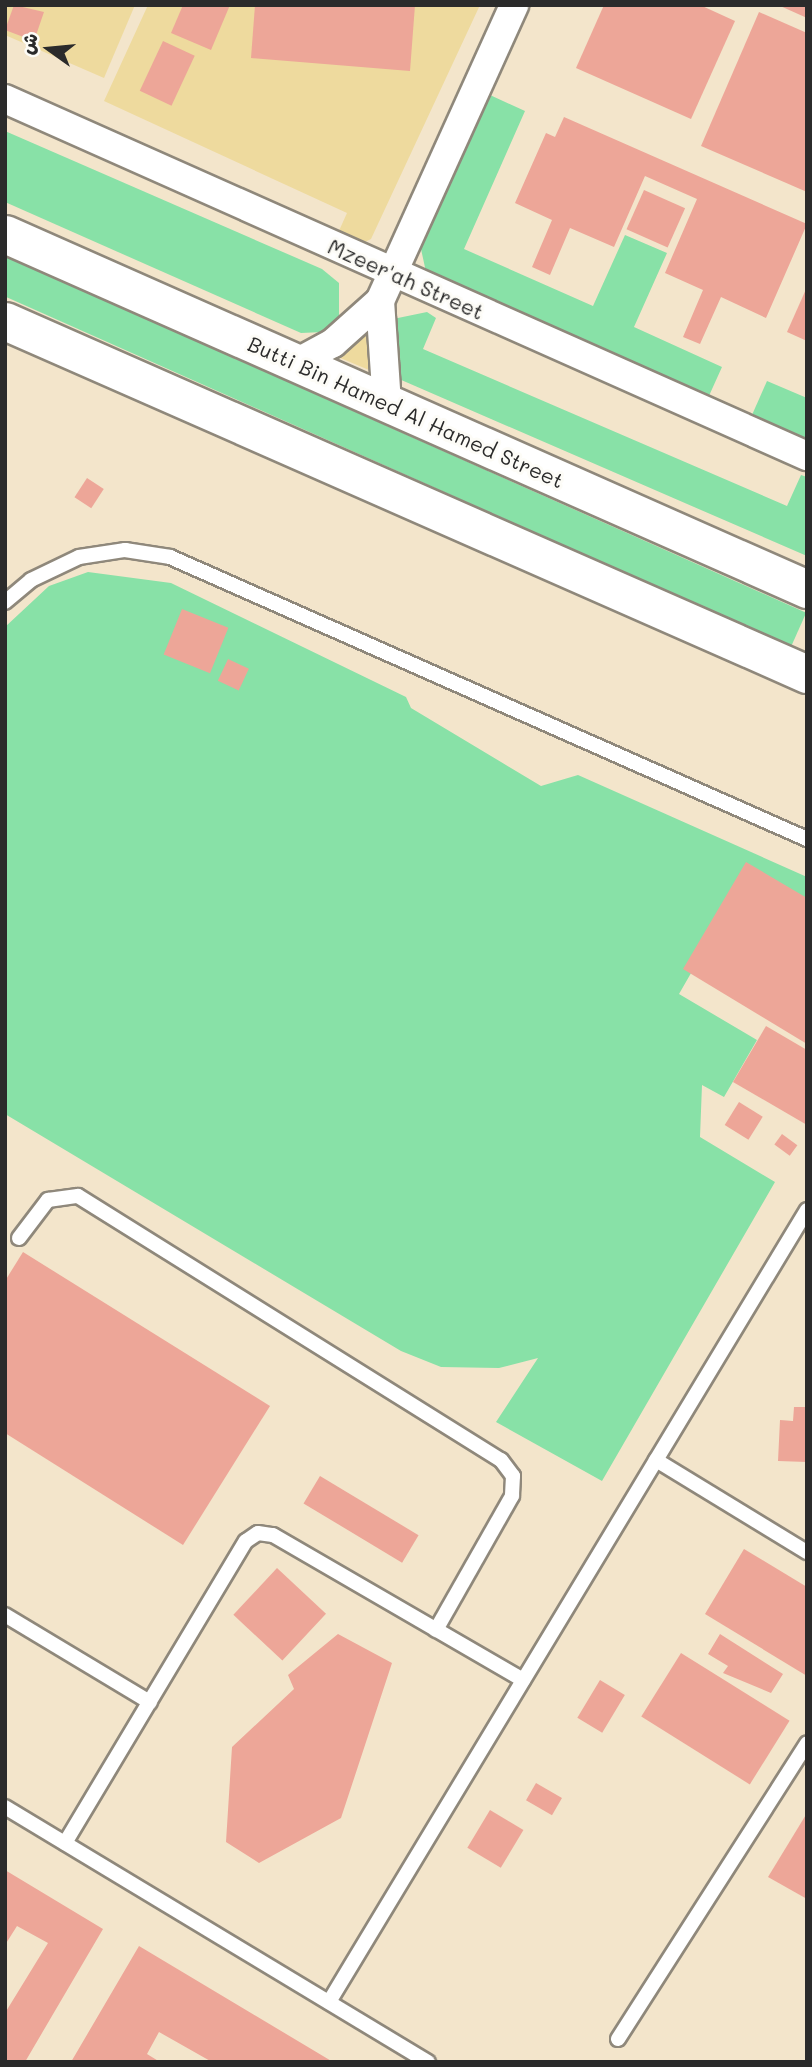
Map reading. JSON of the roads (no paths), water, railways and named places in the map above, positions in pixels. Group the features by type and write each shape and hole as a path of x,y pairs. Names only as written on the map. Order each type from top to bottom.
{"street":[{"path":"296,363 342,337 380,301 514,5"},
{"name":"Mzeer'ah Street","path":"5,99 807,456"},
{"name":"Butti Bin Hamed Al Hamed Street","path":"5,234 807,589"},
{"path":"380,301 387,404"},
{"path":"5,321 807,674"}],"lane":[{"path":"5,602 31,580 79,557 125,550 170,556 807,839"},
{"path":"19,1238 48,1200 78,1196 501,1460 513,1476 512,1496 436,1630"},
{"path":"328,2002 807,1210"},
{"path":"656,1460 807,1552"},
{"path":"65,1843 246,1541 258,1533 273,1535 523,1680"},
{"path":"5,1615 150,1702"},
{"path":"618,2039 807,1743"},
{"path":"5,1807 428,2062"}]}
